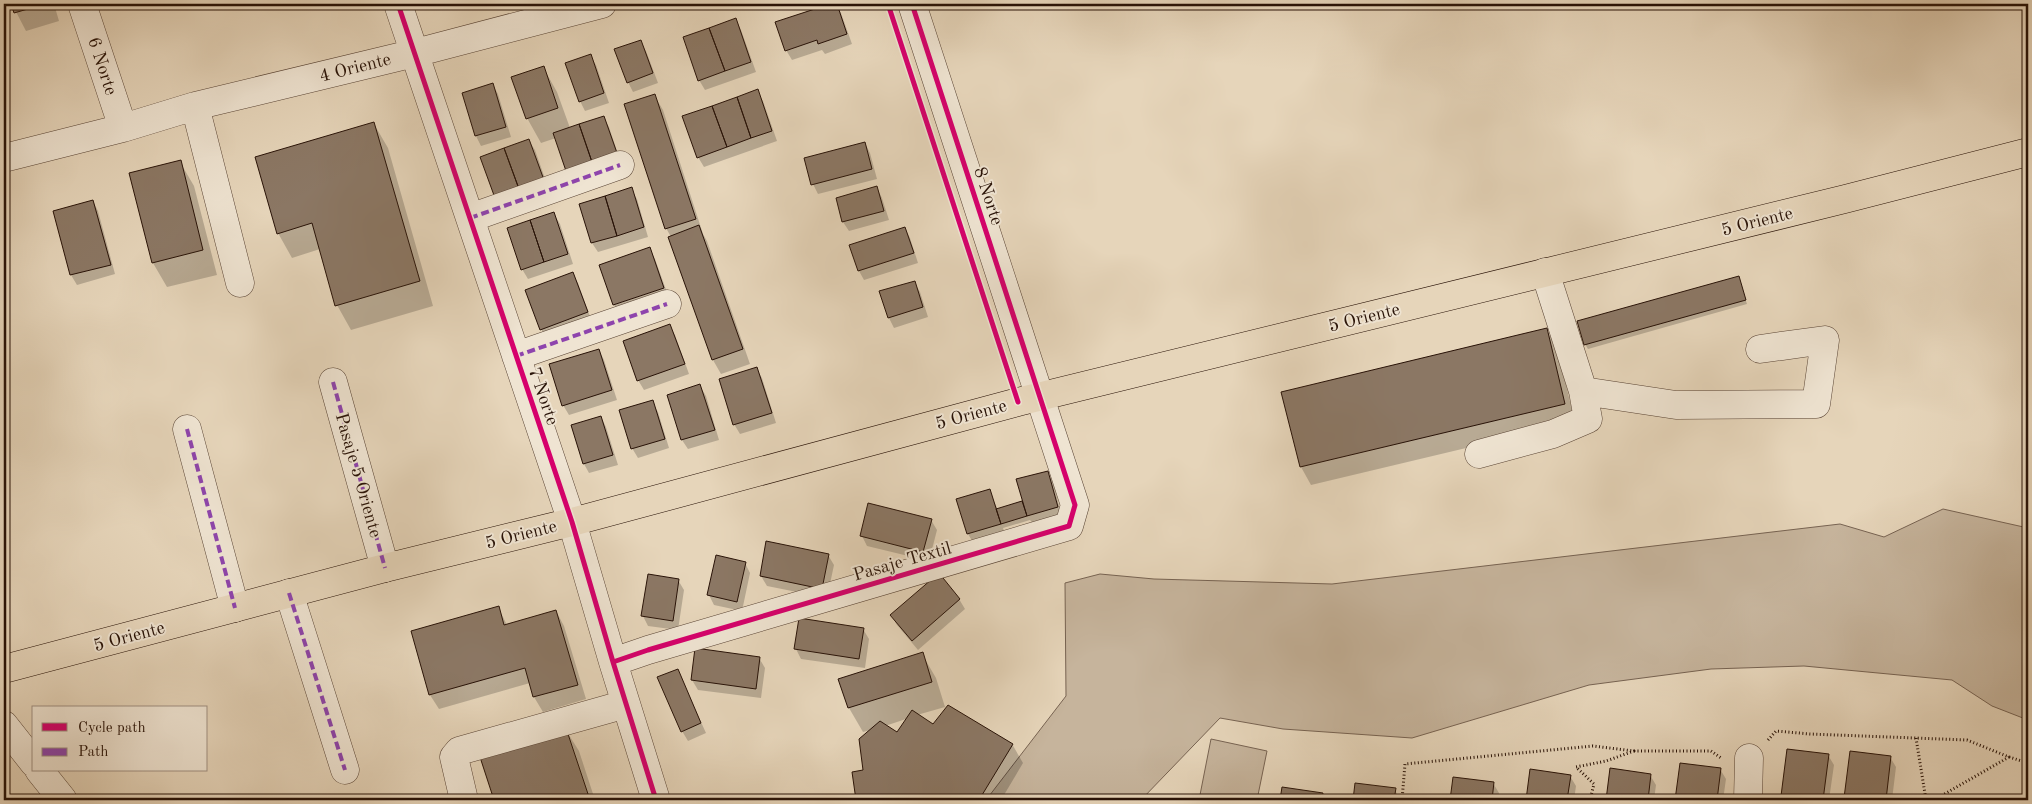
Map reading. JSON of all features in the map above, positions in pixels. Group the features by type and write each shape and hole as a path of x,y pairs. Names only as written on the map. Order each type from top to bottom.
{"main road":[{"name":"5 Oriente","path":"4,669 385,568 572,522 1041,396 1844,199 2027,152"}],"street":[{"name":"6 Norte","path":"82,4 123,128"},
{"name":"7 Norte","path":"398,4 572,522 612,662 656,800"},
{"name":"4 Oriente","path":"4,158 123,128 195,106 415,53 602,4"},
{"name":"8 Norte","path":"912,4 1041,396"},
{"path":"195,106 240,283"},
{"path":"470,218 620,165"},
{"path":"1479,454 1553,434 1588,420 1583,391 1545,272"},
{"path":"516,356 667,304"},
{"path":"1583,391 1676,405 1816,404 1825,340 1760,349"},
{"name":"Pasaje 5 Oriente","path":"333,382 385,568"},
{"name":"Pasaje Textil","path":"612,662 1069,526 1076,505 1041,396"},
{"path":"186,430 235,608"},
{"path":"289,593 345,770"},
{"path":"464,800 454,757 459,751 626,704"},
{"path":"4,725 32,760"},
{"path":"1748,800 1749,758"},
{"path":"41,772 63,800"}],"path":[{"path":"1926,800 1916,738 1966,740 2028,763"},
{"path":"1402,800 1406,764 1593,746 1634,751 1606,761 1576,767 1594,784 1590,800"},
{"path":"1934,800 2009,757"}],"shaded area":[{"path":"1943,509 2028,528 2028,720 1992,706 1952,680 1804,666 1711,669 1589,685 1412,738 1283,729 1220,718 1141,800 986,800 1066,696 1065,583 1100,574 1154,579 1332,584 1840,524 1884,537"},
{"path":"1211,739 1267,751 1257,800 1199,800"}],"building":[{"path":"11,4 45,4 14,13"},
{"path":"830,4 837,4 847,34 818,44 817,40 785,51 775,22"},
{"path":"736,18 751,62 725,71 709,28"},
{"path":"709,28 725,71 698,81 683,37"},
{"path":"641,40 653,73 627,83 614,49"},
{"path":"591,54 604,93 579,102 565,63"},
{"path":"544,66 558,108 526,119 511,77"},
{"path":"493,83 506,127 475,136 462,93"},
{"path":"758,89 772,131 751,138 737,97"},
{"path":"655,94 696,219 665,229 624,104"},
{"path":"737,97 751,138 727,147 712,106"},
{"path":"712,106 727,147 697,158 682,116"},
{"path":"604,116 617,153 592,162 579,124"},
{"path":"374,122 420,281 335,306 312,223 277,234 255,157"},
{"path":"579,124 592,162 566,171 553,133"},
{"path":"529,139 544,180 519,189 504,148"},
{"path":"865,142 872,169 811,185 804,158"},
{"path":"504,148 519,189 495,198 480,157"},
{"path":"181,160 203,250 152,263 129,173"},
{"path":"877,186 884,211 842,222 836,198"},
{"path":"632,187 644,227 617,236 605,196"},
{"path":"605,196 617,236 591,243 579,204"},
{"path":"93,200 111,265 70,275 53,211"},
{"path":"554,212 568,254 544,262 530,220"},
{"path":"530,220 544,262 521,270 507,228"},
{"path":"699,225 743,349 712,360 668,237"},
{"path":"905,227 914,253 858,271 849,245"},
{"path":"650,247 664,288 613,305 599,265"},
{"path":"573,272 588,312 540,330 525,290"},
{"path":"1739,276 1746,300 1584,345 1577,321"},
{"path":"915,281 923,307 888,318 879,291"},
{"path":"670,324 685,364 637,381 623,341"},
{"path":"1547,328 1565,404 1300,467 1281,392"},
{"path":"599,349 612,390 562,406 549,364"},
{"path":"757,367 772,413 733,425 719,379"},
{"path":"700,384 715,430 681,440 667,395"},
{"path":"653,400 665,439 631,449 619,410"},
{"path":"601,416 613,455 583,464 571,425"},
{"path":"1048,471 1058,507 1027,516 1016,479"},
{"path":"990,489 1001,524 967,534 956,499"},
{"path":"1022,501 1027,516 1001,524 996,509"},
{"path":"868,503 932,519 923,552 860,536"},
{"path":"766,541 829,554 822,589 760,576"},
{"path":"716,555 746,562 737,602 707,595"},
{"path":"939,573 960,599 912,641 890,615"},
{"path":"648,574 679,579 673,621 641,616"},
{"path":"499,606 504,625 556,610 578,685 533,697 525,668 429,695 411,631"},
{"path":"799,618 864,628 859,659 794,649"},
{"path":"695,648 760,657 756,689 691,680"},
{"path":"923,652 932,682 848,708 838,679"},
{"path":"678,669 701,723 681,732 657,677"},
{"path":"948,705 1013,744 979,800 856,800 852,772 863,770 859,739 880,721 897,732 912,710 933,724"},
{"path":"565,725 590,800 494,800 479,754"},
{"path":"1787,749 1829,754 1823,800 1781,796"},
{"path":"1850,751 1891,756 1886,800 1844,798"},
{"path":"1680,763 1721,768 1717,800 1675,800"},
{"path":"1610,768 1651,774 1648,800 1606,800"},
{"path":"1530,769 1571,775 1567,800 1526,800"},
{"path":"1453,777 1494,782 1492,800 1450,800"},
{"path":"1355,783 1396,788 1394,800 1353,800"},
{"path":"1282,787 1323,793 1322,800 1280,800"}],"marked path":[{"path":"470,218 620,165"},
{"path":"516,356 667,304"},
{"path":"333,382 385,568"},
{"path":"187,429 235,608"},
{"path":"289,593 345,770"}],"cycle path":[{"path":"398,4 572,522 656,800"},
{"path":"888,4 1018,402"},
{"path":"613,662 1069,526 1075,505 912,4"}]}
